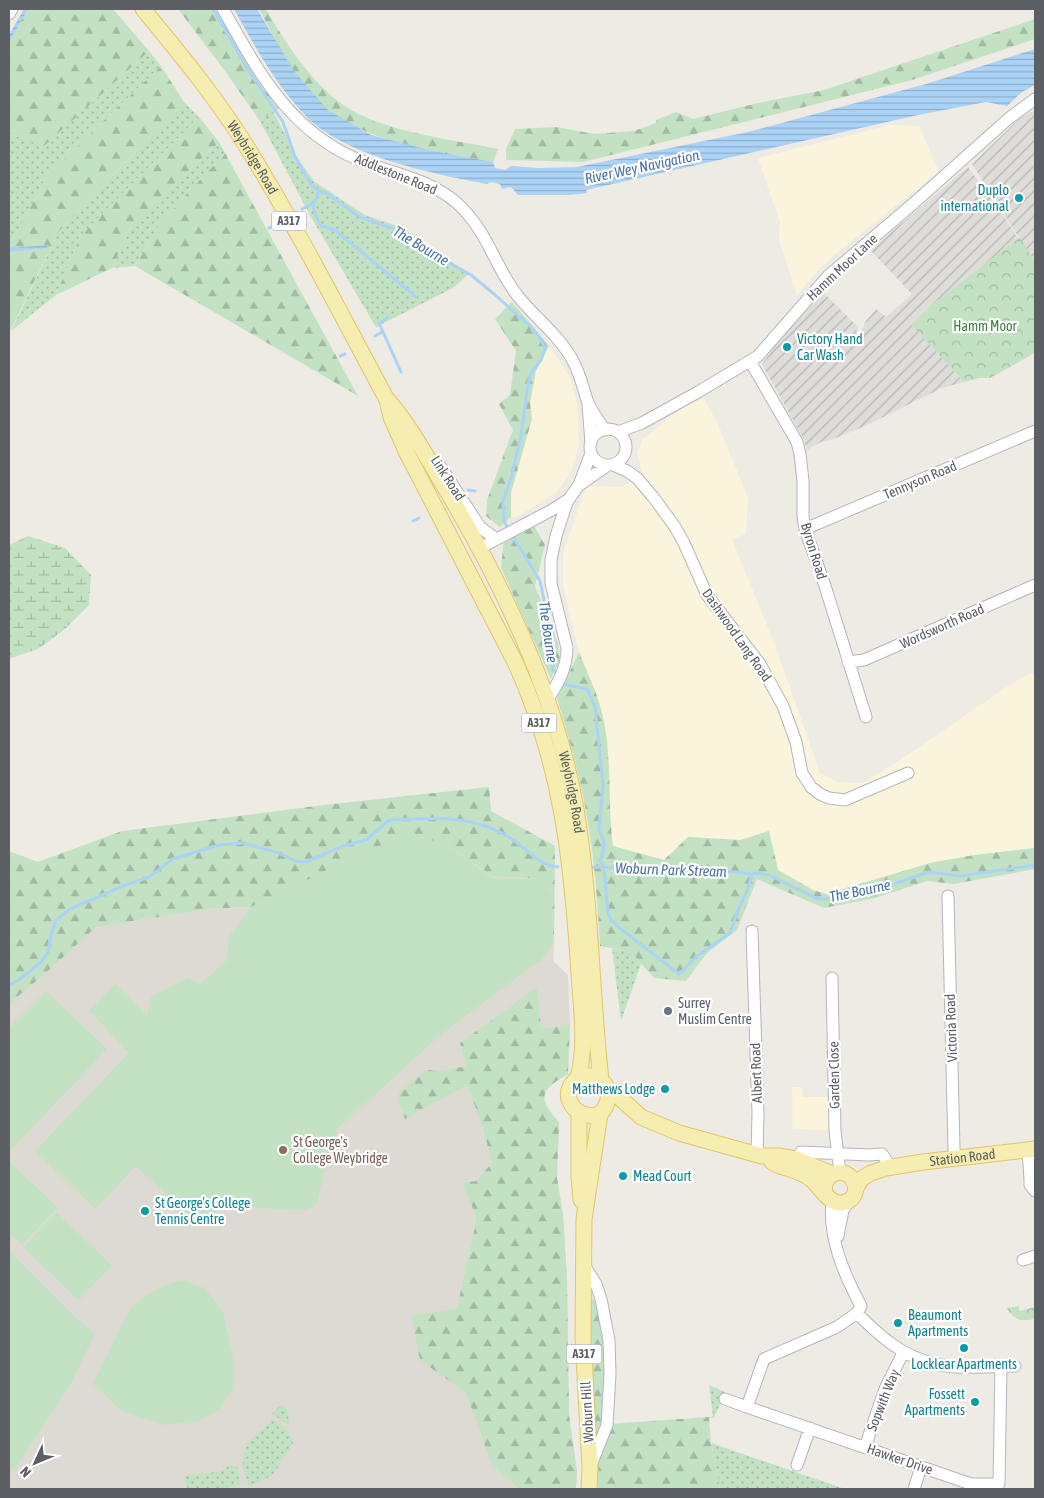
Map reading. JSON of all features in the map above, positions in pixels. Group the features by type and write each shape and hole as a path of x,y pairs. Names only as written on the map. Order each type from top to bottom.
{"main road":[{"name":"Weybridge Road","path":"143,9 187,62 224,112 250,152 386,398 402,416 480,548 508,606 547,700 576,808 582,848 597,1040 604,1085"},
{"name":"Weybridge Road","path":"386,398 391,417 406,450 525,684 554,771 567,834 572,872 583,1029 582,1061 578,1078"},
{"path":"480,548 475,553 475,557 505,621 513,646 515,662"},
{"path":"635,1113 619,1097 590,1076 578,1078 572,1084 568,1095 572,1106 579,1113 590,1116 602,1111 623,1108 679,1133 759,1155 777,1165 795,1165 845,1182"},
{"path":"602,1111 608,1099 604,1085"},
{"name":"Woburn Hill","path":"584,1219 602,1111"},
{"name":"Woburn Hill","path":"579,1113 579,1176 584,1219 583,1337 590,1468 589,1489"},
{"name":"Station Road","path":"845,1182 861,1179 870,1173 889,1168 922,1162 1032,1149"},
{"path":"795,1165 829,1197 841,1203 845,1182"},
{"path":"829,1197 824,1185 845,1182"}],"street":[{"path":"9,14 12,9"},
{"name":"Addlestone Road","path":"223,9 263,77 284,105 311,133 339,151 361,161 430,185 450,198 469,215 479,227 516,294 566,350 574,362 588,402 605,430"},
{"name":"Hamm Moor Lane","path":"618,432 642,423 750,362 769,344 828,276 919,199 1008,119 1035,99"},
{"name":"Byron Road","path":"750,362 796,442 800,454 805,529 866,717"},
{"name":"Addlestone Road","path":"579,485 591,448 588,402"},
{"name":"Link Road","path":"402,416 412,423 480,527 506,533"},
{"name":"Hamm Moor Lane","path":"626,449 631,436 642,423"},
{"path":"605,430 618,432 623,437 626,449 620,461 610,465 598,462 591,448 596,434 605,430"},
{"name":"Tennyson Road","path":"805,529 1035,432"},
{"name":"Dashwood Lang Road","path":"626,449 637,478"},
{"name":"Addlestone Road","path":"547,700 564,669 567,648 551,583 551,560 556,536 568,499 579,485 610,465"},
{"name":"Dashwood Lang Road","path":"610,465 627,471 637,478 654,498 675,528 707,594 760,664 783,706 796,742 802,773 811,787 829,798 845,800 908,773"},
{"path":"480,548 552,510 568,499"},
{"name":"Wordsworth Road","path":"848,662 864,660 1035,585"},
{"name":"Victoria Road","path":"948,896 955,1159"},
{"name":"Albert Road","path":"752,931 759,1155"},
{"name":"Garden Close","path":"832,978 835,1131 845,1182"},
{"path":"1032,1149 1030,1185 1035,1191"},
{"path":"795,1165 801,1152 882,1154 889,1168"},
{"path":"836,1246 842,1216 845,1182"},
{"path":"747,1407 764,1358 837,1327 857,1313 861,1306 847,1280 836,1246 829,1197"},
{"path":"1023,1260 1035,1256"},
{"name":"Woburn Hill","path":"584,1265 596,1284 609,1340 610,1374 607,1424 590,1468"},
{"path":"857,1313 878,1335 903,1353 933,1363 956,1367 1015,1366"},
{"name":"Sopwith Way","path":"865,1447 885,1389 903,1353"},
{"name":"Hawker Drive","path":"725,1399 971,1484 999,1484 1001,1366"},
{"path":"797,1465 810,1428"},
{"path":"914,1489 921,1467"}],"shaded area":[{"name":"Duplo international","path":"1035,110 1035,263 972,164 1020,118"},
{"path":"890,125 919,126 939,171 833,256 818,270 797,295 779,240 780,222 758,158"},
{"path":"968,167 1004,216 1018,239 929,307 911,324 964,382 942,388 865,426 831,440 821,442 807,450 803,438 762,364 785,332 824,293 858,327 856,333 859,335 866,321 876,309 886,317 912,294 870,250"},
{"path":"549,346 570,377 577,402 579,444 572,470 557,492 517,517 511,517 511,493 532,419 530,403 536,371"},
{"path":"703,397 718,424 748,498 746,534 732,539 775,645 820,773 838,782 863,783 1005,688 1028,674 1035,673 1035,848 974,855 930,863 826,894 813,890 778,870 769,831 740,840 688,837 664,860 612,846 607,741 579,652 563,587 563,554 583,495 589,486 622,487 637,478 642,471 637,453 643,439 677,412"},
{"name":"St George's College Weybridge","path":"442,842 492,876 543,879 554,941 553,961 568,975 570,1025 568,1074 553,1082 545,1091 544,1101 548,1110 559,1122 557,1178 563,1215 567,1279 569,1415 577,1472 576,1489 9,1489 9,985 48,971 96,927 208,909 251,907 367,849"},
{"path":"792,1087 802,1087 803,1097 829,1097 830,1129 793,1129"}],"green space":[{"path":"25,9 113,9 149,51 44,146 9,134 9,38"},
{"path":"178,9 216,9 246,60 279,108 260,121"},
{"path":"259,9 266,9 309,73 342,104 358,114 396,128 498,149 493,162 396,142 372,134 328,110 310,94 295,75"},
{"path":"1035,19 1035,39 912,80 583,162 506,160 506,149 515,129 557,127 594,134 634,131 656,123 656,120 676,112 693,119 758,103 824,90"},
{"path":"149,51 161,66 47,175 9,248 9,134 44,145"},
{"path":"161,66 184,102 59,231 9,333 9,248 47,175"},
{"path":"184,102 199,117 80,236 56,295 11,331 59,231"},
{"path":"273,111 298,159 315,182 365,215 404,228 436,253 470,273 453,288 376,327 311,217 260,121"},
{"path":"199,117 219,142 132,224 112,268 56,295 80,236"},
{"path":"219,142 225,153 160,223 135,266 112,268 132,224"},
{"path":"225,153 358,396 135,266 160,223"},
{"name":"Hamm Moor","path":"1020,237 1035,263 1035,353 990,378 979,378 964,382 911,324 929,307"},
{"path":"512,302 549,346 536,371 530,403 532,419 511,493 511,517 500,527 486,516 487,500 513,430 499,404 510,395 516,351 495,319"},
{"path":"533,524 545,545 535,586 558,643 560,660 551,679 501,568 504,540"},
{"path":"28,536 65,548 91,575 89,605 65,629 38,649 9,658 9,545"},
{"path":"579,652 601,709 605,725 613,846 664,860 688,837 740,840 769,831 778,870 813,890 826,894 930,863 974,855 1035,848 1035,869 954,884 927,881 875,898 824,908 757,879 737,930 707,953 686,981 654,978 630,951 600,946 596,884 588,824 575,761 557,698"},
{"path":"489,787 491,811 555,846 554,941 542,879 492,876 442,842 367,849 251,907 208,909 96,927 9,1004 9,851 38,862 122,831 324,805"},
{"path":"412,837 442,842 494,879 543,879 554,941 542,959 444,1032 337,1129 316,1206 304,1210 241,1207 234,1195 201,1227 136,1166 95,1209 35,1151 129,1053 89,1011 115,984 147,1015 151,997 188,978 201,984 227,960 228,938 251,907 367,849"},
{"path":"612,948 630,951 641,964 621,1021"},
{"path":"537,987 541,1028 570,1025 568,1074 547,1090 545,1100 547,1106 559,1122 557,1178 563,1215 567,1279 569,1415 577,1472 576,1489 520,1489 492,1465 466,1393 420,1360 411,1316 457,1308 477,1218 462,1183 476,1181 492,1163 483,1127 467,1085 405,1119 399,1104 399,1092 427,1070 438,1071 467,1066 460,1043"},
{"path":"46,991 107,1049 9,1152 9,1028"},
{"path":"9,1161 58,1208 22,1245 9,1232"},
{"path":"56,1212 112,1266 79,1300 23,1247"},
{"path":"9,1251 73,1315 95,1334 71,1383 15,1469 9,1468"},
{"path":"181,1280 205,1288 223,1312 233,1356 233,1389 219,1409 200,1421 165,1425 122,1411 93,1384 131,1307 158,1288"},
{"path":"593,1299 602,1322 607,1378 608,1424 709,1417 711,1443 720,1489 598,1489 597,1450 586,1305"},
{"path":"1019,1306 1019,1311 1035,1307 1035,1319 1015,1318 1007,1308"},
{"path":"709,1385 725,1392 714,1418 709,1418 713,1416"},
{"path":"280,1405 287,1409 290,1426 272,1414"},
{"path":"271,1418 283,1426 290,1435 293,1444 272,1476 248,1485 242,1466 245,1449 250,1440 268,1424"},
{"path":"711,1443 845,1489 720,1489"},
{"path":"231,1465 237,1467 241,1484 220,1489 188,1489 186,1485 185,1475 218,1472"}],"water":[{"path":"24,9 28,9 9,42 9,35"},
{"name":"River Wey Navigation","path":"234,9 257,9 294,71 328,110 371,135 433,151 493,162 495,168 505,170 511,166 538,168 577,167 748,132 926,84 1035,49 1035,85 1022,92 1007,106 986,102 918,115 586,190 587,193 570,195 518,195 511,187 502,189 500,184 491,182 487,184 466,180 416,169 391,161 343,142 323,130 306,116 285,92 258,51"},
{"path":"49,245 46,248 9,252 9,248"}],"waterway":[{"name":"The Bourne","path":"213,9 250,73 283,122 295,157 311,184 360,217 400,231 431,253 471,275 531,327 541,339 545,349 541,360 532,371 528,384 521,436 512,475 503,501 504,521 509,530"},
{"path":"319,191 314,208 321,226 335,230 416,297"},
{"path":"302,209 312,204"},
{"path":"269,228 274,226"},
{"path":"387,318 379,323 401,372"},
{"path":"375,336 382,332"},
{"path":"340,356 345,354"},
{"path":"468,490 475,491"},
{"path":"413,521 419,518"},
{"name":"The Bourne","path":"512,535 540,581 551,634 553,670 558,675"},
{"name":"The Bourne","path":"562,680 567,685 587,689 595,706 603,785 599,829 604,842 600,861 604,867 608,913 611,920 626,933 679,974 696,957 730,933 752,874 769,875 818,899 842,898 873,891 929,872 960,876 1035,865"},
{"name":"Woburn Park Stream","path":"9,985 20,979 42,961 48,952 56,920 70,909 149,877 173,859 219,845 243,843 279,853 295,861 306,862 343,846 366,840 389,820 449,819 485,826 509,837 545,864 558,867"},
{"name":"Woburn Park Stream","path":"591,867 692,869 752,874"}],"place":[{"name":"Duplo international","path":"1019,198"},
{"name":"Victory Hand Car Wash","path":"787,347"},
{"name":"Surrey Muslim Centre","path":"668,1011"},
{"name":"Matthews Lodge","path":"665,1089"},
{"name":"St George's College Weybridge","path":"283,1150"},
{"name":"Mead Court","path":"623,1176"},
{"name":"St George's College Tennis Centre","path":"145,1211"},
{"name":"Beaumont Apartments","path":"898,1323"},
{"name":"Locklear Apartments","path":"964,1348"},
{"name":"Fossett Apartments","path":"975,1402"}]}
